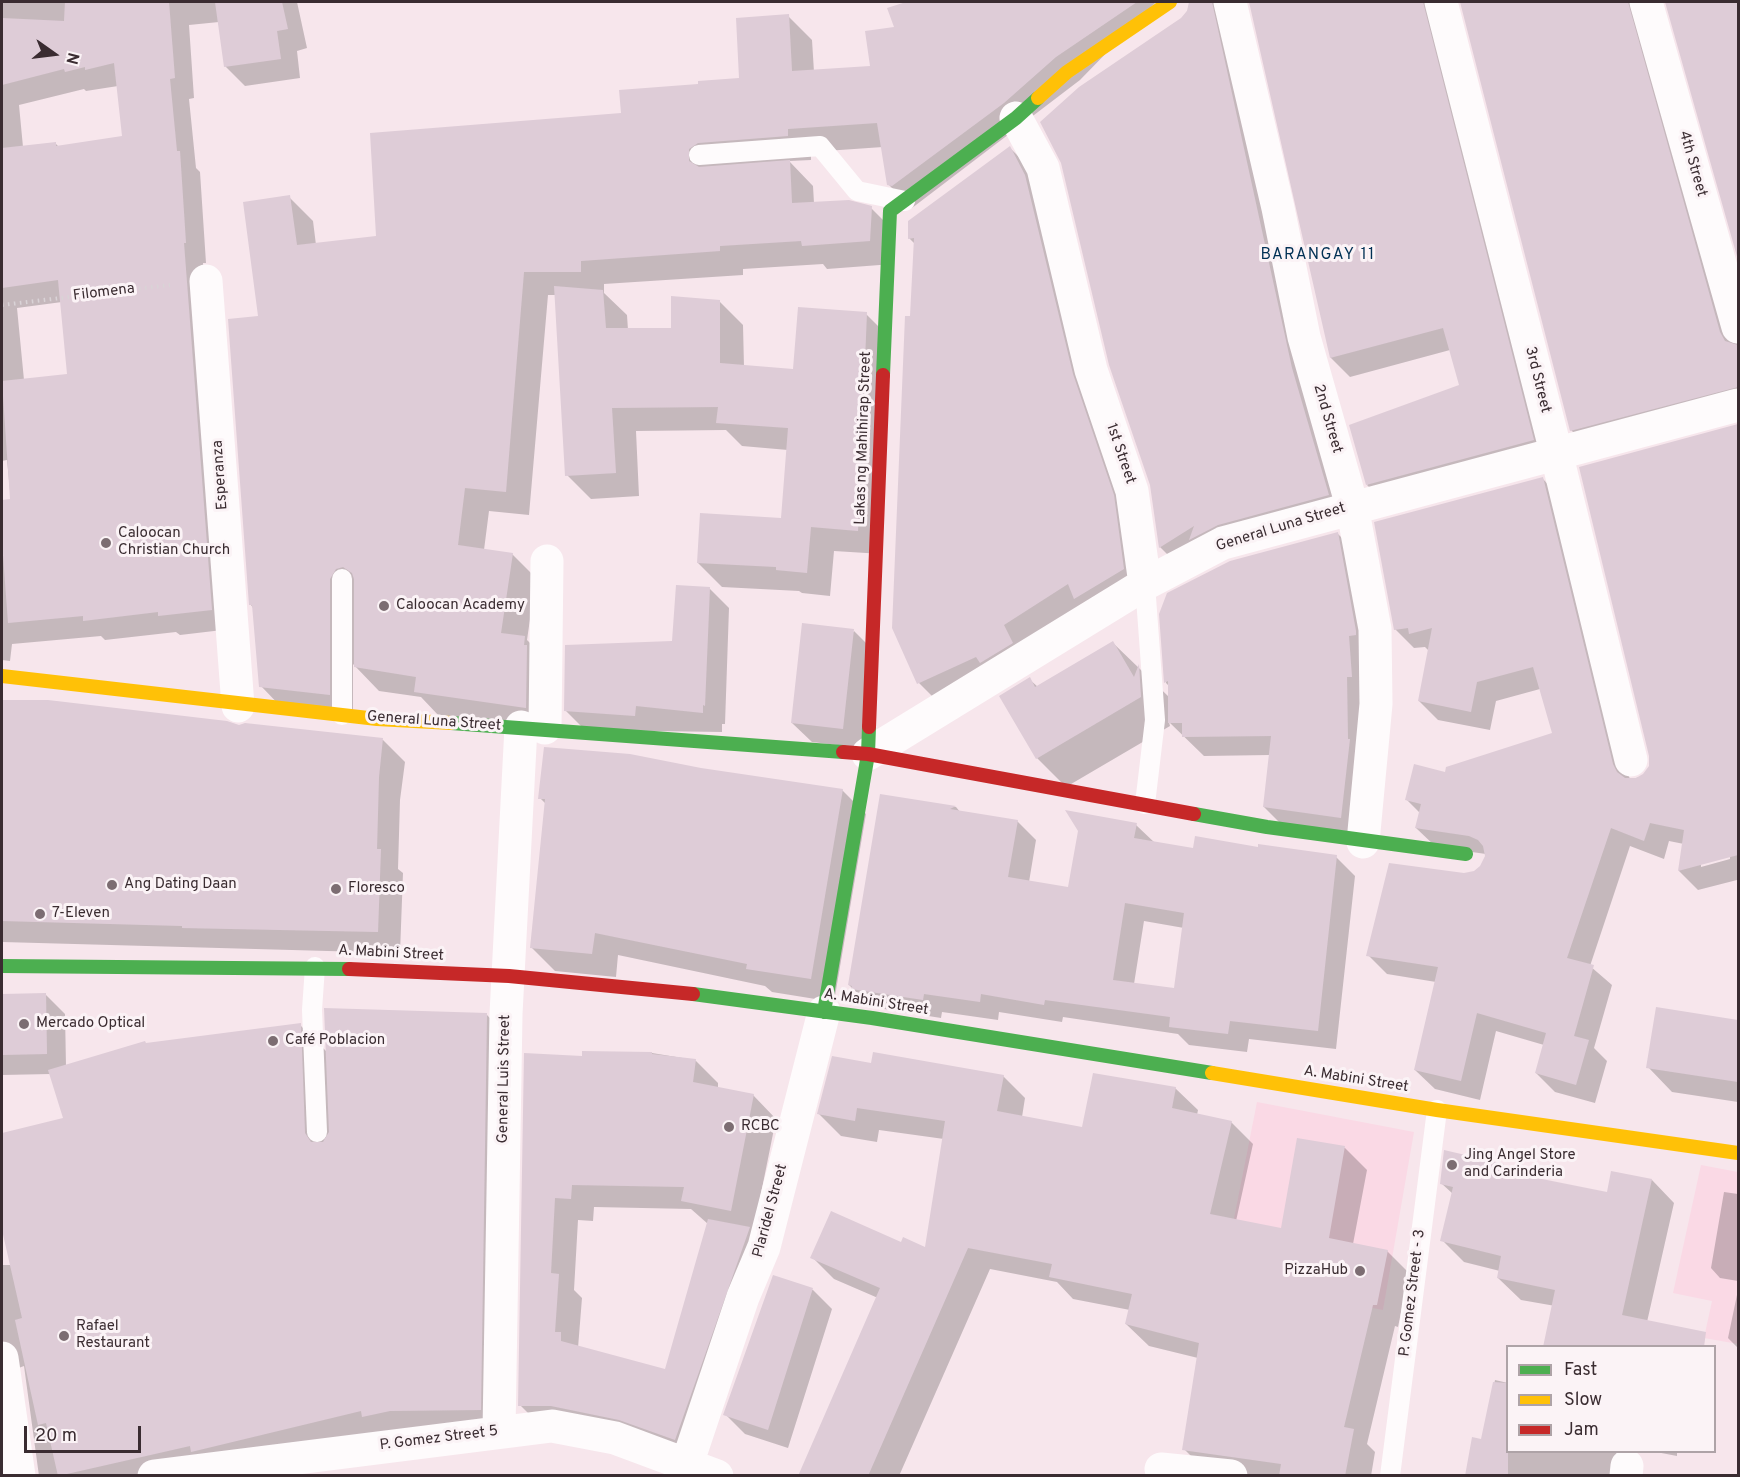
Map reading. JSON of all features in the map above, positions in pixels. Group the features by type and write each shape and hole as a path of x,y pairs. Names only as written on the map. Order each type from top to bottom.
{"street":[{"name":"Lakas ng Mahihirap Street","path":"824,1011 868,754 890,211 1016,118 1067,72 1170,2"},
{"name":"2nd Street","path":"1230,2 1278,208 1304,337 1352,506 1375,629 1376,704 1363,842"},
{"name":"3rd Street","path":"1441,2 1556,452 1631,760"},
{"name":"4th Street","path":"1646,2 1738,327"},
{"name":"1st Street","path":"1016,118 1043,168 1090,370 1132,491 1145,584"},
{"name":"Esperanza","path":"206,280 238,706"},
{"name":"General Luna Street","path":"868,754 1145,584 1223,543 1352,506 1738,405"},
{"name":"General Luis Street","path":"499,1432 509,976 547,561"},
{"name":"General Luna Street","path":"2,676 238,706 868,754 936,769 1363,842 1466,854"},
{"name":"A. Mabini Street","path":"2,966 315,967 509,976 644,987 824,1011 1437,1110 1738,1153"},
{"name":"Plaridel Street","path":"695,1472 743,1297 764,1247 824,1011"},
{"path":"2,1358 19,1476"},
{"name":"P. Gomez Street 5","path":"154,1476 552,1426 615,1438 695,1472"},
{"path":"1161,1469 1231,1476"}],"lane":[{"path":"699,155 820,146 857,191 905,201"},
{"path":"342,579 342,715"},
{"name":"1st Street","path":"1145,584 1155,720 1145,804"},
{"path":"315,967 312,1043 317,1132"},
{"name":"P. Gomez Street - 3","path":"1390,1476 1437,1110"}],"path":[{"name":"Filomena","path":"2,305 206,280"}],"shaded area":[{"path":"1257,1102 1414,1132 1383,1310 1222,1279"},
{"path":"1701,1165 1738,1172 1738,1344 1704,1338 1712,1301 1673,1293"}],"building":[{"path":"65,2 169,2 175,78 170,79 177,151 180,151 186,243 184,243 212,610 158,616 158,612 83,621 83,616 8,623 2,541 2,500 10,499 2,381 67,374 58,280 2,288 2,148 56,142 56,146 122,136 114,63 85,70 85,67 65,72 64,69 2,85 2,18 64,21"},
{"path":"215,2 282,2 288,29 277,31 281,59 224,67"},
{"path":"906,2 1137,2 1056,57 1004,103 892,186 887,185 877,123 788,129 788,136 698,143 689,149 689,161 699,167 790,160 792,203 849,200 872,206 870,241 802,246 801,241 720,246 720,251 581,261 581,272 524,272 506,492 465,488 458,545 513,553 501,633 525,636 524,645 527,645 526,708 414,692 416,677 354,667 354,579 352,573 343,567 336,569 330,579 330,695 259,687 252,605 249,605 228,319 258,316 243,202 290,195 297,245 376,236 370,133 621,113 619,90 698,84 698,81 739,78 736,18 789,14 792,71 870,66 865,31 894,27 887,8"},
{"path":"1189,2 1212,2 1292,368 1329,495 1218,525 1189,540 1194,526 1159,548 1150,485 1109,365 1061,163 1040,122 1079,87 1181,18 1187,11"},
{"path":"1249,2 1423,2 1534,440 1366,485 1349,425 1459,385 1443,328 1330,358"},
{"path":"1460,2 1628,2 1720,332 1725,341 1738,345 1738,387 1570,431"},
{"path":"1665,2 1738,2 1738,260"},
{"path":"1010,146 1025,175 1073,374 1114,495 1124,569 1074,599 1068,584 1004,625 1013,643 980,663 976,657 917,684 892,628 905,316 910,316 914,238 908,239 908,221"},
{"path":"554,286 603,290 606,328 671,328 671,296 720,300 720,363 793,369 798,307 867,312 858,531 811,527 807,573 776,570 776,567 697,563 700,513 781,518 788,428 716,423 718,407 612,408 616,473 565,476"},
{"path":"1738,424 1738,855 1678,871 1684,830 1650,823 1644,841 1611,828 1567,958 1594,965 1574,1036 1589,1040 1576,1085 1535,1073 1546,1033 1477,1013 1461,1081 1414,1070 1438,967 1366,956 1389,863 1464,873 1474,871 1480,866 1485,856 1483,846 1478,840 1469,836 1415,828 1421,804 1405,800 1414,764 1445,772 1446,767 1552,733 1533,667 1477,682 1471,712 1418,701 1432,628 1409,634 1408,628 1394,630 1374,522 1543,477 1613,764 1617,772 1625,778 1636,778 1643,774 1649,766 1649,756 1579,467"},
{"path":"1338,532 1356,631 1356,635 1349,636 1352,677 1347,677 1348,739 1350,739 1341,818 1263,807 1271,736 1182,737 1182,723 1168,723 1168,681 1164,683 1159,614 1167,593 1230,561"},
{"path":"676,585 710,587 703,713 636,706 635,716 564,711 565,645 672,641"},
{"path":"802,623 854,629 843,729 791,723"},
{"path":"1113,641 1134,677 1139,664 1141,697 1036,759 999,696 1030,677 1035,687"},
{"path":"2,700 48,700 227,721 239,725 245,723 383,738 379,777 377,849 381,849 378,932 2,921"},
{"path":"544,747 630,754 701,768 843,789 811,979 746,969 747,964 595,933 592,954 530,948 545,799 538,799"},
{"path":"880,794 956,806 950,809 1018,820 1008,877 1068,887 1078,831 1065,810 1137,823 1134,838 1193,848 1195,836 1258,847 1258,844 1337,855 1318,1031 1230,1021 1228,1034 1169,1027 1170,1017 1045,1000 1044,1005 981,994 980,1002 924,994 923,1000 851,989 852,986 848,985","holes":["1125,903 1184,913 1174,988 1113,980"]},
{"name":"Mercado Optical","path":"46,993 47,1054 2,1055 2,994"},
{"path":"1656,1007 1738,1020 1738,1082 1646,1068"},
{"path":"324,1008 487,1013 481,1410 390,1411 362,1417 361,1411 191,1452 190,1446 58,1476 46,1423 38,1425 15,1320 22,1318 2,1230 2,1133 63,1118 48,1070 145,1041 146,1043 301,1023 305,1133 311,1142 323,1142 329,1132"},
{"path":"582,1051 652,1052 652,1054 696,1059 693,1082 754,1094 731,1211 681,1201 684,1187 572,1185 571,1199 555,1198 551,1273 559,1274 555,1332 561,1332 561,1341 665,1369 708,1219 750,1227 675,1440 619,1420 551,1406 518,1406 524,1053 582,1056"},
{"path":"873,1052 1004,1075 997,1111 1082,1127 1093,1073 1176,1087 1172,1108 1232,1121 1210,1214 1281,1228 1297,1138 1345,1146 1329,1238 1388,1250 1377,1305 1373,1305 1344,1427 1354,1429 1345,1476 1279,1476 1281,1464 1182,1450 1199,1343 1125,1324 1132,1294 1049,1277 1052,1264 968,1248 868,1476 798,1476 880,1288 810,1258 831,1211 901,1242 903,1237 925,1247 945,1121 857,1108 855,1121 817,1114 832,1056 871,1063"},
{"path":"1444,1150 1504,1164 1502,1171 1607,1192 1611,1171 1652,1179 1622,1315 1706,1332 1704,1345 1543,1345 1555,1290 1497,1278 1501,1256 1440,1241 1453,1187 1440,1184"},
{"path":"773,1275 813,1288 768,1430 723,1415"},
{"path":"1493,1382 1506,1383 1508,1476 1465,1476 1472,1437 1481,1439"}],"traffic: fast":[{"path":"883,375 890,211 1016,118 1038,98"},
{"path":"451,723 843,752"},
{"path":"824,1012 868,754 869,727"},
{"path":"1194,814 1267,827 1466,854"},
{"path":"2,966 349,969"},
{"path":"693,994 872,1018 1212,1073"}],"traffic: slow":[{"path":"1038,98 1067,72 1170,2"},
{"path":"2,676 377,719 451,723"},
{"path":"1212,1073 1437,1110 1738,1153"}],"traffic: jam":[{"path":"869,727 883,375"},
{"path":"843,752 868,754 1194,814"},
{"path":"349,969 509,976 693,994"}],"place":[{"name":"Caloocan Christian Church","path":"106,543"},
{"name":"Caloocan Academy","path":"384,606"},
{"name":"Ang Dating Daan","path":"112,885"},
{"name":"Floresco","path":"336,889"},
{"name":"7-Eleven","path":"40,914"},
{"name":"Mercado Optical","path":"24,1024"},
{"name":"Café Poblacion","path":"273,1041"},
{"name":"RCBC","path":"729,1127"},
{"name":"Jing Angel Store and Carinderia","path":"1452,1165"},
{"name":"PizzaHub","path":"1360,1271"},
{"name":"Rafael Restaurant","path":"64,1336"}],"district":[{"name":"BARANGAY 11","path":"1318,256"}]}
